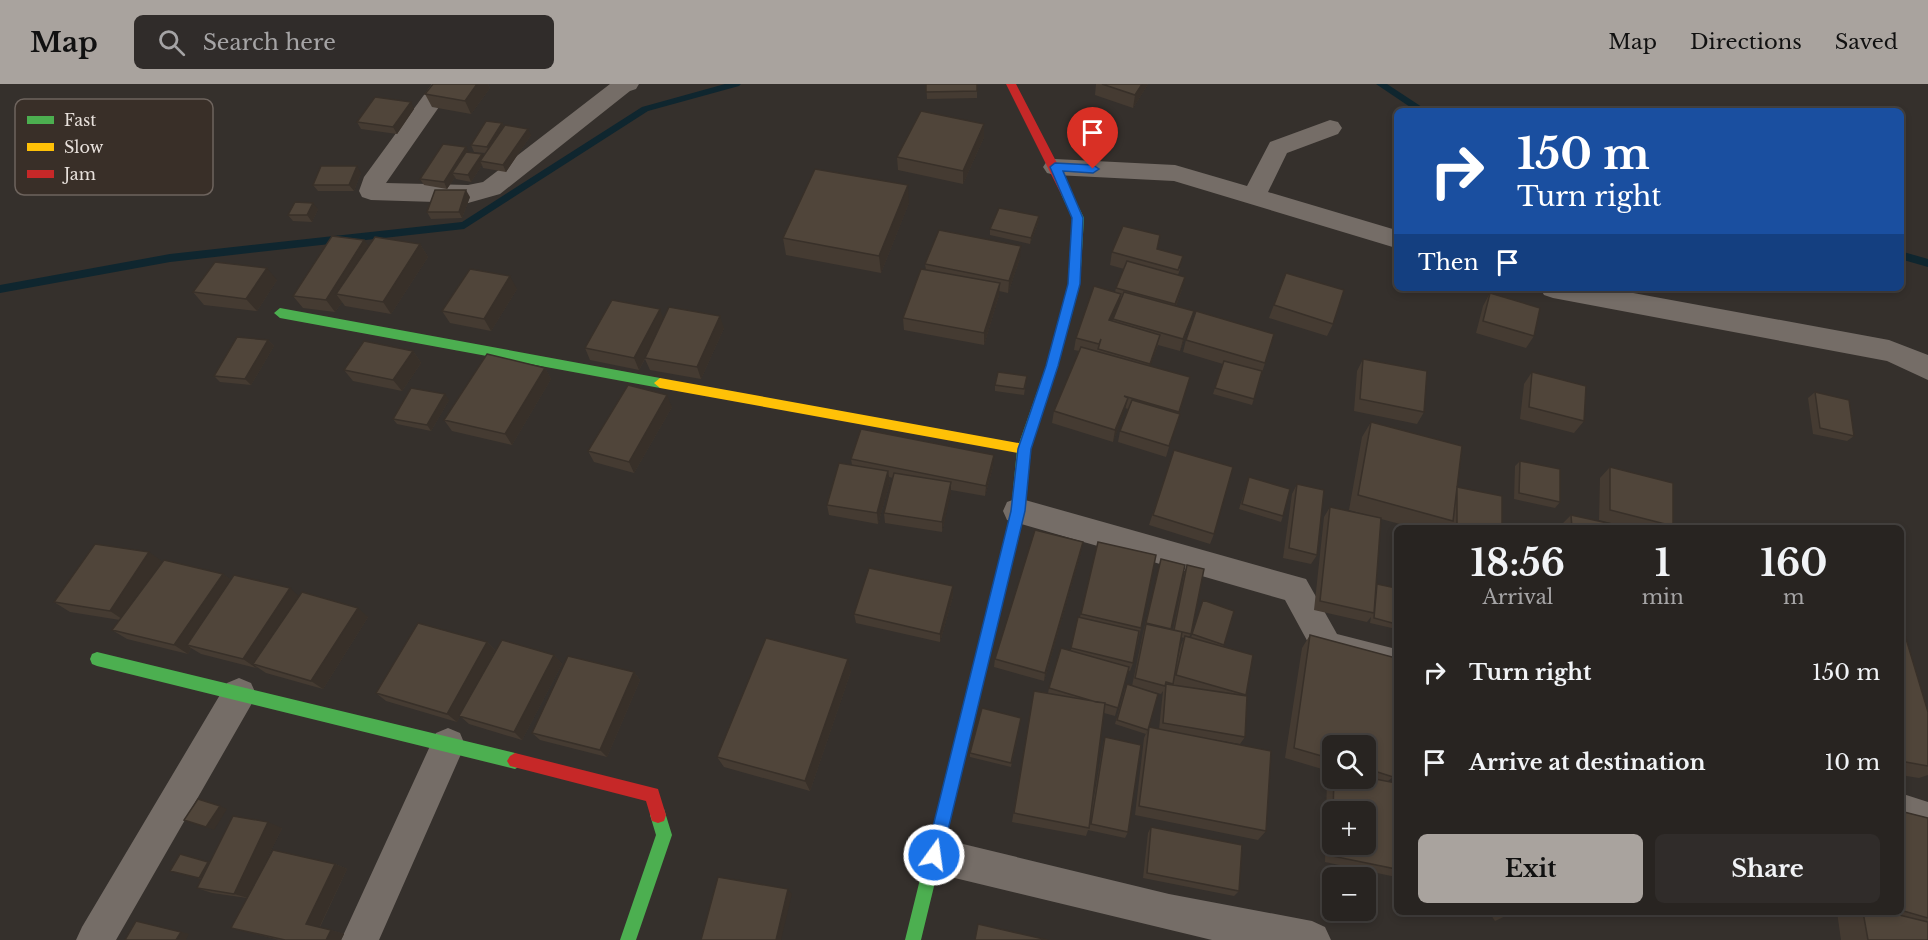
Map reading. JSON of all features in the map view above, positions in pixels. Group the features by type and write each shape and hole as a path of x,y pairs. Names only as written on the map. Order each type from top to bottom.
{"street":[{"path":"444,84 373,183 371,191 468,194 491,188 622,85"},
{"path":"913,940 1018,511 1024,449 1052,366 1074,284 1078,218 1055,167 1011,84"},
{"path":"1253,196 1278,148 1330,128"},
{"path":"1055,167 1175,173 1394,238"},
{"path":"1569,291 1889,351 1914,360 1928,369"},
{"path":"280,313 1024,449"},
{"path":"1018,511 1295,589 1327,646 1394,663"},
{"path":"97,659 652,795 664,835 628,940"},
{"path":"95,940 239,694"},
{"path":"360,940 448,746"},
{"path":"934,855 1110,900 1250,930 1312,940"}],"building":[{"path":"433,84 477,84 465,101 425,94"},
{"path":"926,84 977,84 977,91 926,92"},
{"path":"1102,84 1142,84 1135,95"},
{"path":"375,97 411,102 393,127 357,122"},
{"path":"921,111 984,124 963,171 897,157"},
{"path":"486,121 502,123 487,147 471,145"},
{"path":"505,125 528,129 503,165 480,161"},
{"path":"443,144 466,147 444,182 420,179"},
{"path":"466,152 482,154 468,175 452,173"},
{"path":"321,166 357,166 349,185 313,185"},
{"path":"815,169 908,185 879,256 783,238"},
{"path":"435,190 466,190 459,212 427,212"},
{"path":"295,202 313,203 307,215 288,215"},
{"path":"999,208 1039,216 1031,238 990,229"},
{"path":"1123,226 1160,235 1157,249 1183,256 1178,270 1112,252"},
{"path":"939,230 1021,246 1009,281 925,264"},
{"path":"332,236 364,240 326,300 293,296"},
{"path":"375,237 420,244 383,302 336,294"},
{"path":"1127,261 1185,277 1175,304 1116,288"},
{"path":"215,262 267,268 246,299 193,292"},
{"path":"470,269 510,276 484,319 442,311"},
{"path":"921,269 1000,283 984,333 903,318"},
{"path":"1286,273 1344,290 1333,324 1274,305"},
{"path":"1094,286 1121,294 1109,320 1160,335 1150,364 1098,349 1101,339 1099,344 1076,338"},
{"path":"1124,292 1194,311 1183,339 1113,319"},
{"path":"1490,293 1540,308 1534,336 1483,321"},
{"path":"612,300 660,309 634,358 585,348"},
{"path":"669,307 720,316 697,367 645,358"},
{"path":"1196,311 1274,334 1265,363 1186,340"},
{"path":"237,337 268,340 245,379 214,376"},
{"path":"364,341 413,351 393,380 344,370"},
{"path":"1081,347 1190,377 1179,412 1124,396 1128,398 1115,430 1054,411"},
{"path":"487,354 545,368 505,434 444,420"},
{"path":"1363,359 1427,371 1424,412 1360,399"},
{"path":"1224,361 1262,371 1254,399 1215,388"},
{"path":"998,372 1027,376 1024,389 995,385"},
{"path":"1532,372 1586,386 1584,421 1529,407"},
{"path":"628,385 667,395 629,462 588,451"},
{"path":"411,388 445,394 427,425 393,419"},
{"path":"1815,392 1849,400 1854,436 1820,428"},
{"path":"1132,400 1180,414 1169,446 1120,431"},
{"path":"1371,422 1462,446 1453,521 1358,495"},
{"path":"861,429 994,455 986,486 851,459"},
{"path":"1174,450 1233,467 1214,534 1153,515"},
{"path":"1520,461 1560,469 1560,502 1519,493"},
{"path":"839,463 888,471 877,513 827,505"},
{"path":"1610,467 1673,483 1673,525 1610,510"},
{"path":"894,473 951,482 942,522 884,513"},
{"path":"1249,477 1290,489 1283,516 1242,504"},
{"path":"1297,484 1324,490 1317,555 1289,548"},
{"path":"1457,487 1502,496 1502,525 1457,524"},
{"path":"1330,507 1381,518 1374,613 1320,601"},
{"path":"1571,515 1616,525 1572,525"},
{"path":"1035,530 1083,542 1045,673 995,659"},
{"path":"1098,542 1156,555 1141,628 1081,614"},
{"path":"95,544 149,552 110,611 54,602"},
{"path":"1161,559 1185,565 1171,629 1146,623"},
{"path":"164,560 223,574 174,645 112,630"},
{"path":"1187,565 1204,569 1191,634 1174,630"},
{"path":"869,568 953,586 940,634 854,614"},
{"path":"234,575 290,588 243,659 187,645"},
{"path":"1377,584 1394,588 1394,623 1374,618"},
{"path":"302,592 358,608 311,681 253,664"},
{"path":"1203,600 1234,611 1224,645 1192,634"},
{"path":"1078,617 1139,631 1133,663 1071,648"},
{"path":"418,623 487,642 447,714 376,693"},
{"path":"1146,624 1182,632 1173,684 1166,682 1165,686 1135,678"},
{"path":"1904,632 1928,712 1928,766 1904,762"},
{"path":"1310,635 1394,657 1393,777 1376,772 1376,735 1322,735 1322,756 1294,748"},
{"path":"1185,636 1253,655 1246,695 1176,675"},
{"path":"766,638 848,659 805,781 717,757"},
{"path":"502,640 554,655 514,732 459,716"},
{"path":"1061,648 1129,667 1118,708 1049,688"},
{"path":"568,656 634,672 600,750 532,733"},
{"path":"1127,684 1158,694 1148,730 1117,720"},
{"path":"1166,684 1247,696 1245,737 1163,723"},
{"path":"1034,691 1105,703 1089,828 1014,813"},
{"path":"982,708 1021,718 1011,763 970,753"},
{"path":"1149,727 1271,751 1266,831 1139,806"},
{"path":"1105,737 1141,745 1128,832 1091,824"},
{"path":"1376,779 1394,783 1394,869 1332,856 1376,855 1376,801 1333,801 1334,789 1376,789"},
{"path":"198,799 220,806 206,827 184,820"},
{"path":"1904,812 1928,818 1928,918 1904,911"},
{"path":"233,816 268,822 234,894 197,888"},
{"path":"1151,827 1242,845 1239,891 1147,873"},
{"path":"273,850 335,864 306,924 331,930 326,940 285,940 231,928"},
{"path":"180,854 208,862 199,878 170,871"},
{"path":"718,877 788,889 776,940 701,940"},
{"path":"1864,915 1899,915 1928,922 1928,940 1868,940"},
{"path":"136,921 181,932 176,940 125,940"},
{"path":"978,924 1048,940 975,940"}],"waterway":[{"path":"0,289 170,258 464,225 645,109 736,84"},
{"path":"1381,84 1418,108"},
{"path":"1904,256 1928,263"}],"traffic: fast":[{"path":"913,940 1018,511 1024,449 1052,366 1074,284 1078,218 1067,194"},
{"path":"280,313 660,383"},
{"path":"97,659 515,761"},
{"path":"628,940 664,835 658,815"}],"traffic: slow":[{"path":"660,383 1024,449"}],"traffic: jam":[{"path":"1011,84 1067,194"},
{"path":"515,761 652,795 658,815"}],"route":[{"path":"934,855 1018,511 1024,449 1052,366 1074,284 1078,218 1055,167 1093,169"}]}
